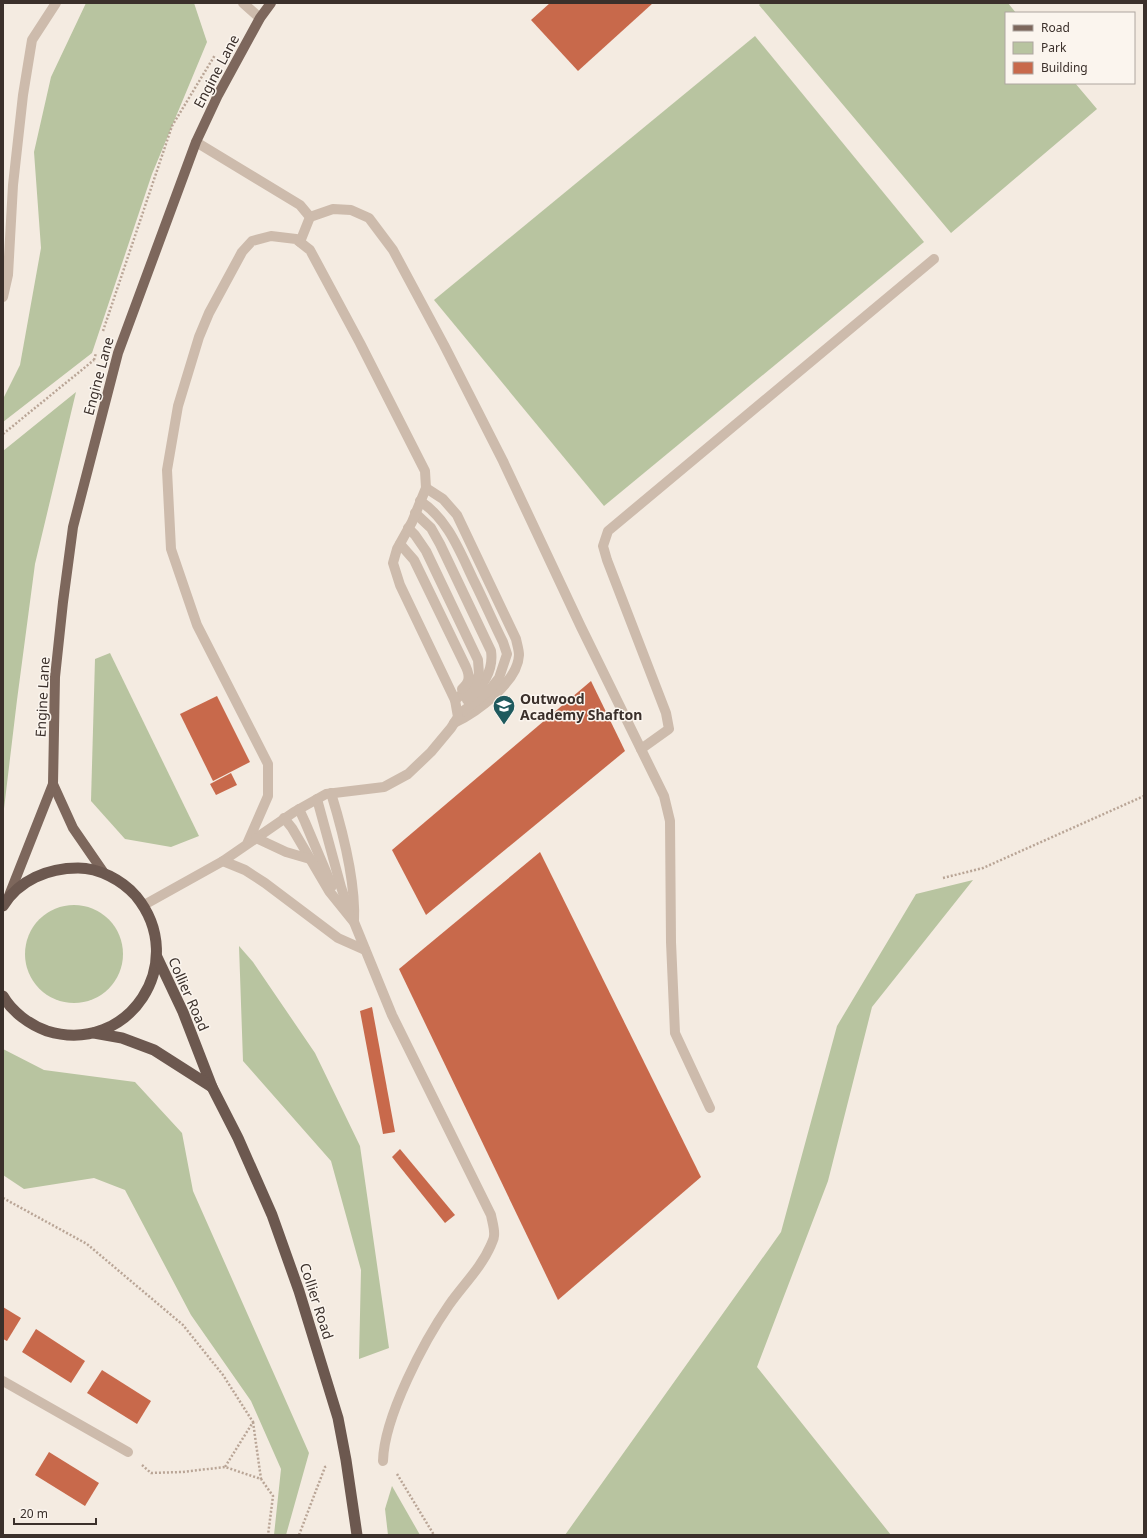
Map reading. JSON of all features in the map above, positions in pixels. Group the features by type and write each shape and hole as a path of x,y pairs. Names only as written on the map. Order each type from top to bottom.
{"highway":[{"path":"3,1009 39,1028 57,1034 76,1036 94,1033 118,1022 138,1005 151,982 157,957 155,930 144,906 133,892 119,881 104,874 83,868 62,868 41,874 23,885 5,903"},
{"name":"Collier Road","path":"157,957 182,1012 212,1087 238,1138 272,1215 299,1291 338,1418 357,1535"},
{"path":"3,996 23,1019"},
{"path":"94,1033 122,1038 154,1050 212,1087"}],"main road":[{"name":"Engine Lane","path":"5,903 53,784 56,677 62,602 73,527 118,352 196,142 218,95 260,18 271,3"},
{"name":"Engine Lane","path":"53,784 73,828 104,874"}],"street":[{"path":"3,298 8,275 15,170 23,95 32,40 56,3"},
{"path":"243,3 260,18"},
{"path":"196,142 300,205 310,216"},
{"path":"310,216 333,209 351,210 369,218 392,250 444,345 502,461 664,796 670,821 671,942 675,1033 710,1108"},
{"path":"300,242 310,216"},
{"path":"252,841 268,796 268,764 197,625 175,563 171,549 167,470 178,406 199,337 209,313 242,252 252,241 271,236 296,239 310,250 417,453 425,471 426,488 400,544 393,563 400,585 455,708 472,713 493,697 507,681 516,667 519,655 516,639 457,515 443,499 426,488"},
{"path":"641,749 669,729 666,713 607,560 604,546 608,531 934,259"},
{"path":"420,501 431,508 443,522 456,543 503,642 507,654 498,678 491,688 479,699 455,708"},
{"path":"415,513 431,528 440,544 491,651 492,659 484,684 468,700 455,708"},
{"path":"408,528 416,535 426,551 478,660 479,674 475,683 455,708"},
{"path":"144,906 223,861 284,818 326,794 384,788 408,774 431,752 469,682 469,674 414,560 400,544"},
{"path":"331,793 344,838 349,865 355,910 354,922"},
{"path":"317,799 341,887 365,950 392,1015 491,1215 494,1236 486,1256 449,1305 428,1340 414,1368 397,1403 383,1450 383,1461"},
{"path":"299,809 306,822 332,886 354,922"},
{"path":"284,818 292,828 329,891 354,922"},
{"path":"252,841 310,859"},
{"path":"223,861 245,870 265,883 338,938 365,950"},
{"path":"3,1381 128,1452"}],"path":[{"path":"3,434 94,360 118,352"},
{"path":"943,878 983,868 1144,796"},
{"path":"3,1198 87,1244 183,1325 223,1375 253,1422 261,1479 273,1496 268,1535"},
{"path":"225,1467 253,1422"},
{"path":"128,1452 151,1472 182,1472 225,1467 261,1479"},
{"path":"299,1535 325,1467 346,1460"},
{"path":"383,1461 389,1462 424,1516 434,1535"}],"green space":[{"path":"86,3 194,3 207,42 152,174 92,353 3,422 3,399 20,365 41,248 34,152 51,77"},
{"path":"761,3 1008,3 1015,12 1005,12 1005,84 1076,84 1097,109 951,233 759,5"},
{"path":"755,36 924,242 604,506 434,300"},
{"path":"76,392 35,564 3,817 3,451"},
{"path":"110,653 199,836 171,847 125,839 91,801 95,659"},
{"path":"973,880 872,1007 828,1181 757,1367 891,1535 565,1535 781,1232 837,1026 916,894"},
{"path":"74,905 93,909 109,919 119,935 123,954 119,973 109,989 93,999 74,1003 55,999 39,989 29,973 25,954 29,935 39,919 55,909"},
{"path":"239,946 253,962 315,1053 360,1146 389,1348 359,1359 361,1270 331,1161 243,1061"},
{"path":"3,1049 44,1070 135,1082 182,1133 193,1191 309,1453 286,1535 274,1535 281,1469 251,1401 191,1315 125,1190 94,1178 24,1189 3,1175"},
{"path":"392,1486 420,1535 388,1535 385,1509"}],"building":[{"path":"550,3 653,3 578,71 531,20"},
{"path":"591,681 625,751 426,915 392,850"},
{"path":"217,696 250,762 213,781 180,714"},
{"path":"231,773 237,785 216,795 210,784"},
{"path":"540,852 701,1177 558,1300 399,969"},
{"path":"372,1007 395,1132 383,1134 360,1011"},
{"path":"400,1149 455,1215 445,1223 392,1157"},
{"path":"3,1307 21,1318 7,1341 3,1339"},
{"path":"36,1329 85,1361 71,1383 22,1352"},
{"path":"102,1370 151,1401 137,1424 87,1393"},
{"path":"49,1452 99,1483 85,1506 35,1475"}],"place":[{"name":"Outwood Academy Shafton","path":"504,726"}]}
